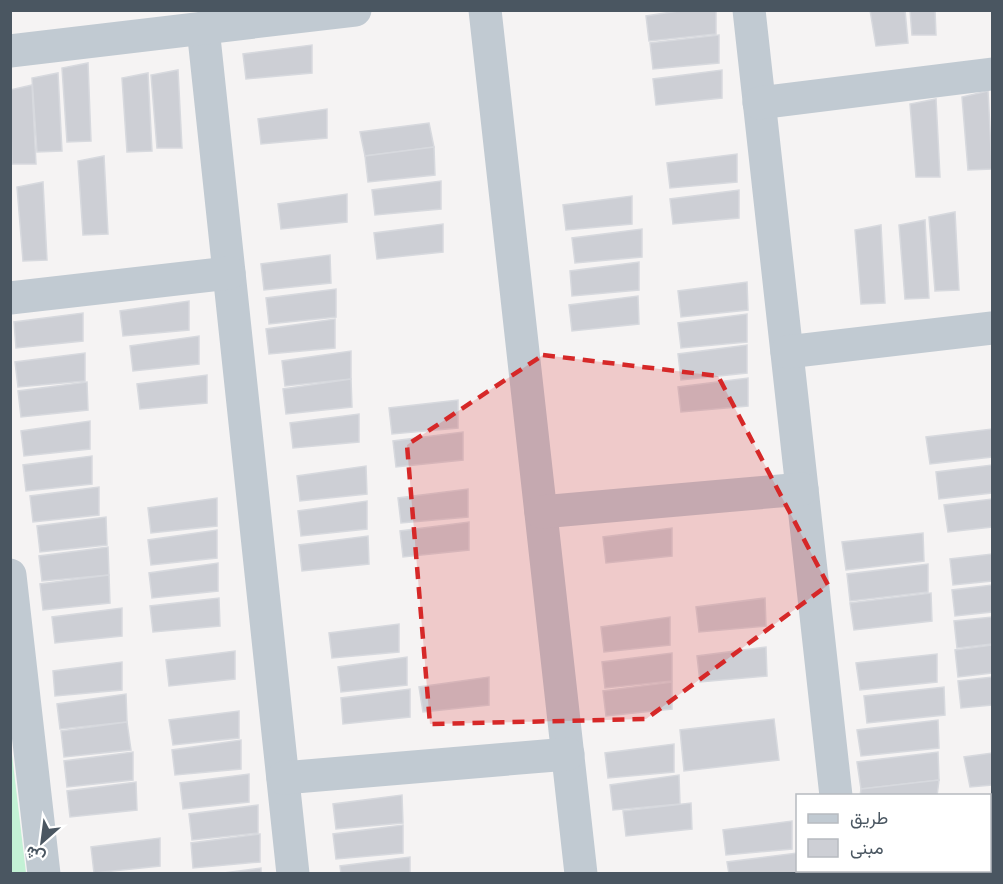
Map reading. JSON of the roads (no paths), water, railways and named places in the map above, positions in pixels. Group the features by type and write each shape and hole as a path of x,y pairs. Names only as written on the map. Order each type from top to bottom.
{"street":[{"path":"10,51 355,10"},
{"path":"485,10 581,873"},
{"path":"749,10 836,794"},
{"path":"203,28 293,873"},
{"path":"759,104 993,74"},
{"path":"10,298 230,273"},
{"path":"787,352 993,328"},
{"path":"541,512 802,489"},
{"path":"10,575 44,873"},
{"path":"283,778 568,754"}]}
